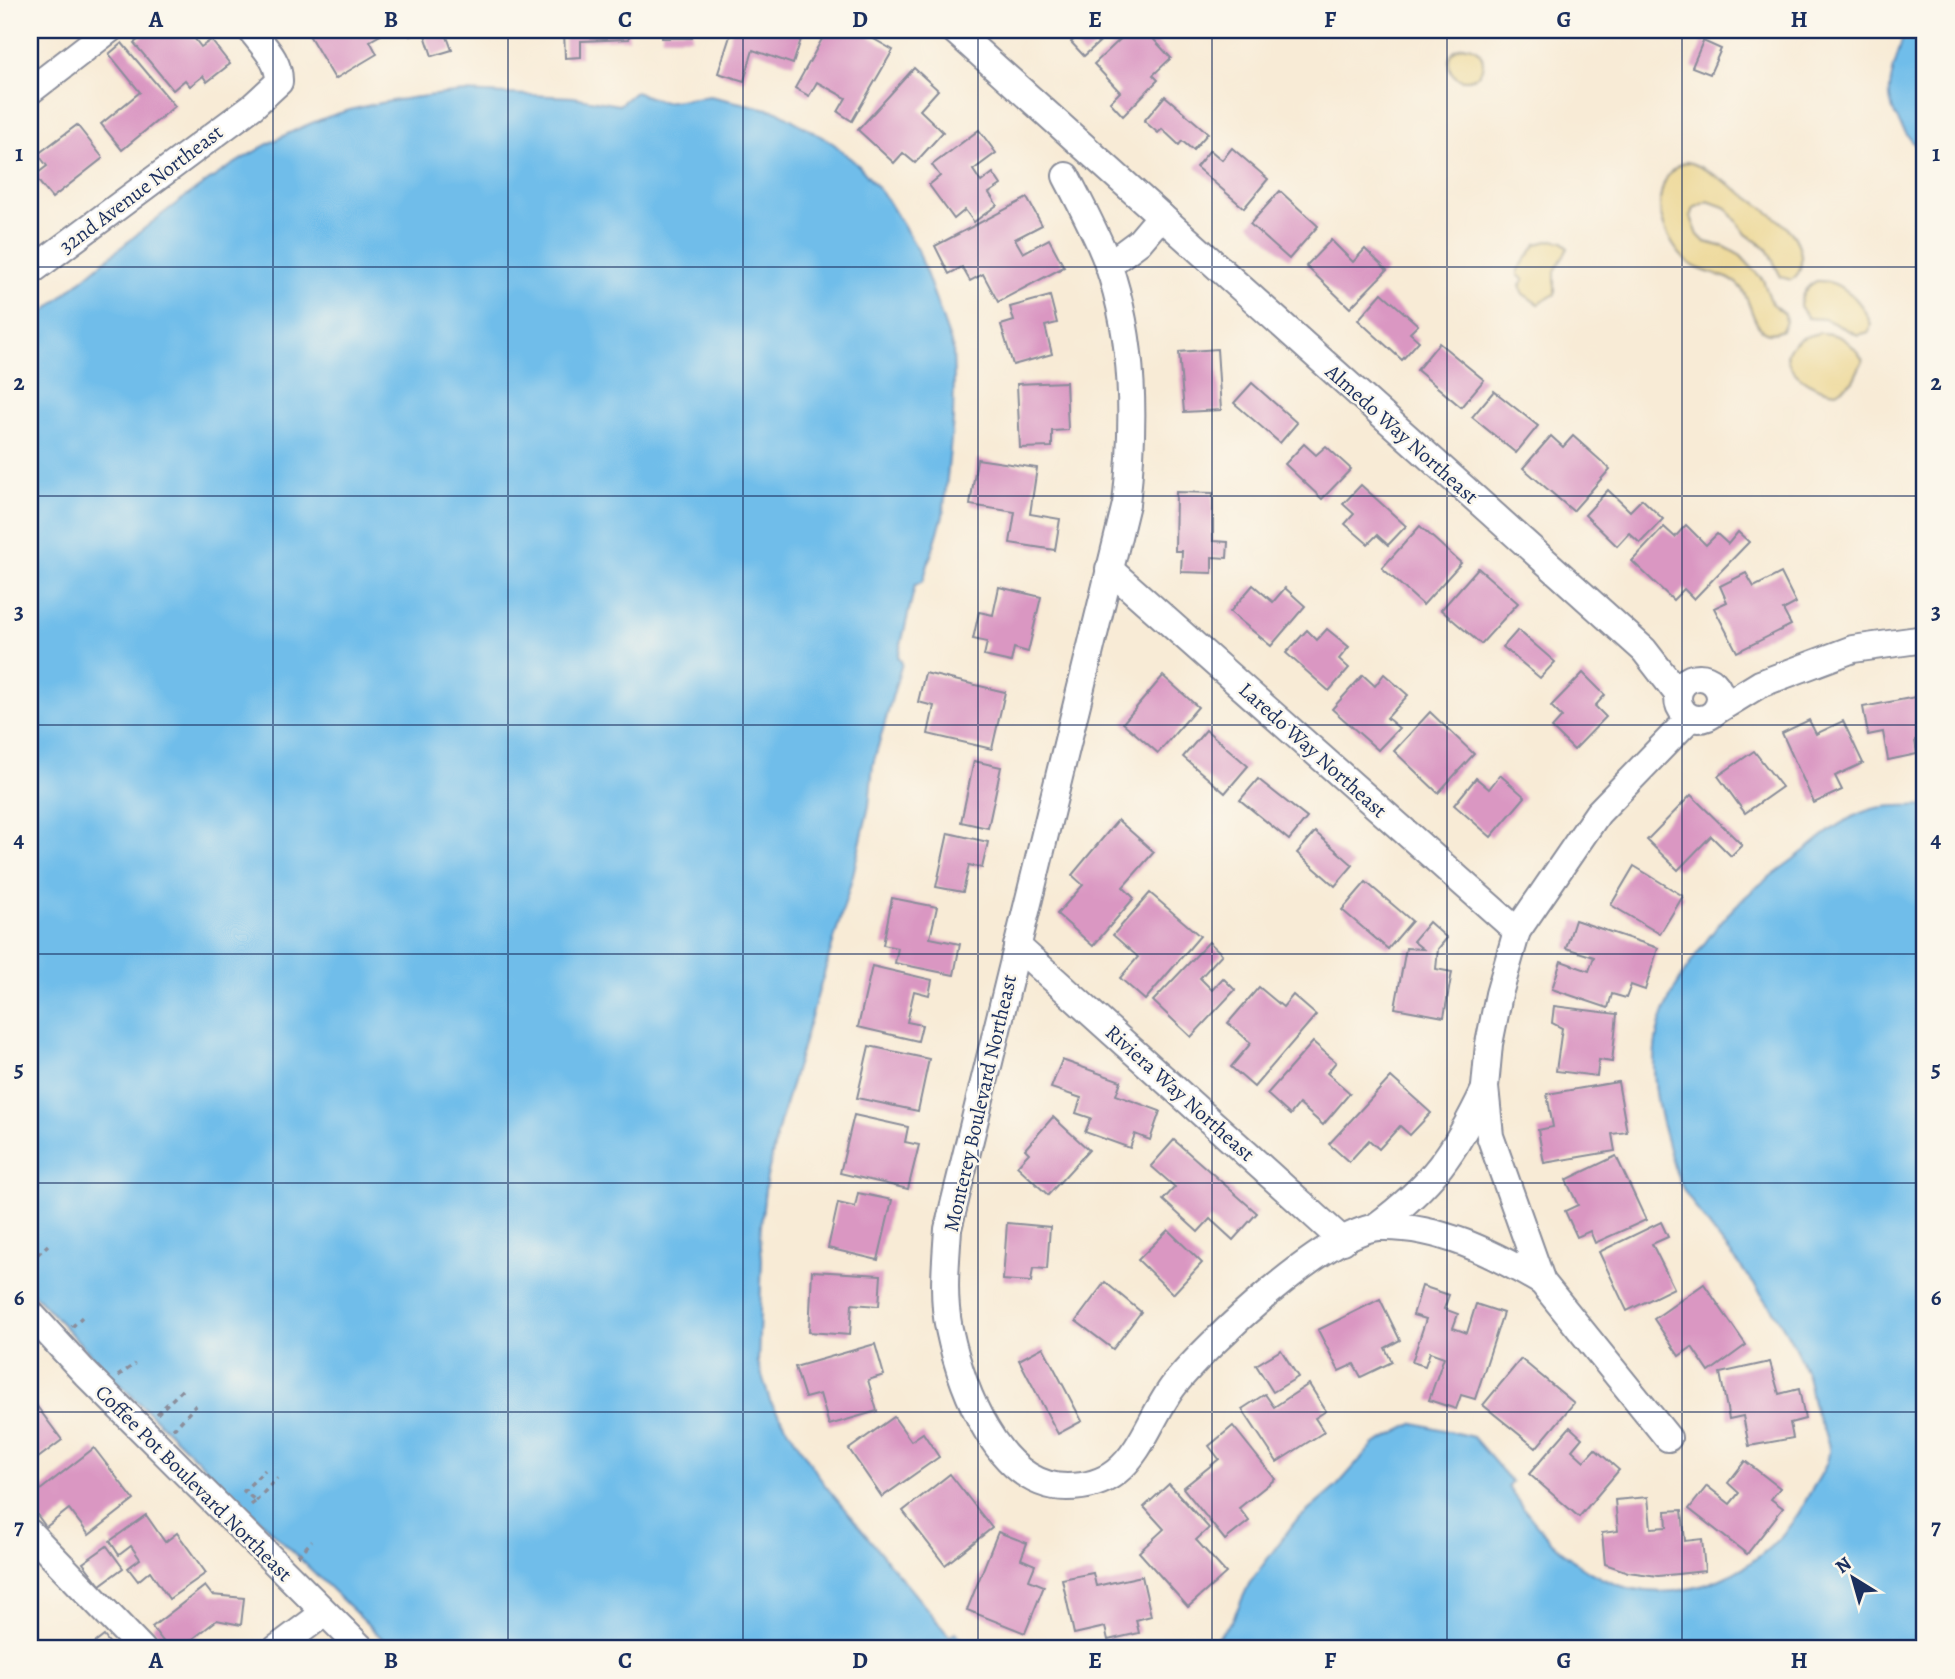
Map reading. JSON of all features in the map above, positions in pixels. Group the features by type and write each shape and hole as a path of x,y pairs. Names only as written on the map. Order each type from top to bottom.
{"street":[{"path":"30,90 109,30"},
{"name":"32nd Avenue Northeast","path":"30,272 253,106 279,82 280,71 251,30"},
{"path":"954,30 1161,216 1130,250 1108,265"},
{"name":"Monterey Boulevard Northeast","path":"1066,176 1108,265 1131,366 1132,423 1126,504 948,1229 944,1290 949,1328 959,1367 976,1409 995,1443 1031,1480 1052,1487 1098,1483 1117,1471 1174,1386 1237,1318 1287,1278 1343,1241 1375,1227 1415,1195 1446,1162 1463,1136 1485,1087"},
{"name":"Almedo Way Northeast","path":"1161,216 1644,650 1701,692"},
{"name":"Laredo Way Northeast","path":"1110,569 1517,931"},
{"path":"1701,692 1760,684 1853,649 1925,639"},
{"name":"Monterey Boulevard Northeast","path":"1542,1282 1490,1136 1485,1087 1499,994 1517,931 1598,813 1689,718 1679,708 1701,692"},
{"name":"Riviera Way Northeast","path":"1017,946 1343,1241"},
{"name":"Monterey Boulevard Northeast","path":"1375,1227 1417,1229 1445,1236 1507,1262 1542,1282"},
{"path":"1542,1282 1668,1438"},
{"name":"Coffee Pot Boulevard Northeast","path":"30,1313 86,1374 362,1649"},
{"path":"30,1532 142,1649"},
{"path":"276,1649 324,1613"}],"path":[{"path":"30,1261 48,1245"},
{"path":"68,1331 82,1317"},
{"path":"114,1379 135,1364"},
{"path":"153,1418 182,1390"},
{"path":"158,1413 175,1428 197,1405"},
{"path":"256,1501 244,1491 265,1470"},
{"path":"248,1509 277,1478"},
{"path":"297,1557 312,1541"}],"sand":[{"path":"1466,46 1478,51 1483,63 1478,75 1466,80 1454,75 1449,63 1454,51"},
{"path":"1686,162 1708,171 1740,192 1772,215 1795,237 1801,264 1796,276 1791,280 1781,277 1767,249 1746,234 1727,208 1708,201 1694,208 1691,217 1698,235 1705,242 1725,247 1741,256 1763,280 1772,304 1785,314 1786,322 1782,330 1765,332 1759,327 1745,295 1737,284 1693,265 1669,238 1661,216 1661,194 1669,174"},
{"path":"1552,240 1563,242 1568,248 1555,271 1555,294 1538,304 1522,293 1520,285 1524,280 1518,275 1518,270 1537,244"},
{"path":"1817,281 1835,284 1851,294 1867,316 1871,325 1869,332 1858,335 1825,319 1808,318 1800,306 1807,288"},
{"path":"1819,333 1833,334 1845,340 1863,360 1853,381 1836,392 1808,383 1797,375 1787,356 1790,347 1801,339"}],"water":[{"path":"1904,30 1925,30 1925,155 1901,125 1890,98 1892,74"},
{"path":"463,92 573,97 619,105 635,92 664,102 710,96 777,111 834,144 859,166 887,199 918,250 953,349 953,420 943,516 923,581 915,585 898,657 902,663 873,764 869,806 852,879 780,1122 766,1181 760,1235 762,1259 758,1362 770,1401 824,1484 950,1637 955,1632 971,1649 393,1649 110,1375 30,1290 30,324 168,210 206,182 283,136 356,108"},
{"path":"1925,805 1925,1649 1206,1649 1232,1621 1249,1584 1294,1523 1337,1486 1374,1444 1415,1423 1473,1437 1512,1482 1508,1486 1512,1493 1552,1542 1589,1571 1632,1589 1662,1592 1691,1588 1720,1579 1746,1565 1770,1547 1790,1525 1824,1469 1829,1455 1828,1443 1815,1412 1807,1376 1783,1327 1752,1281 1700,1215 1679,1179 1658,1104 1654,1074 1655,1048 1669,1000 1682,976 1727,914 1765,881 1848,819 1876,808"}],"building":[{"path":"151,30 168,30 175,38 188,30 201,47 211,40 230,64 207,82 203,76 190,86 185,80 173,90 134,43"},
{"path":"306,30 382,30 384,33 370,41 377,54 335,79"},
{"path":"408,30 460,30 446,34 452,50 432,56 424,32 410,36"},
{"path":"564,30 628,30 629,39 581,41 581,57 565,58"},
{"path":"662,30 692,30 692,38 662,38"},
{"path":"732,30 804,30 793,64 753,50 744,81 718,73"},
{"path":"827,30 858,30 893,50 852,121 838,112 846,98 817,82 809,96 795,88"},
{"path":"1071,30 1100,30 1106,36 1084,56 1071,42 1077,37"},
{"path":"1130,30 1145,30 1171,58 1153,75 1158,80 1123,116 1110,102 1120,92 1094,64"},
{"path":"1703,41 1721,49 1710,74 1692,67"},
{"path":"122,43 175,106 122,150 101,124 140,92 109,54"},
{"path":"914,68 938,90 920,110 943,132 915,163 903,153 894,163 858,130"},
{"path":"1165,96 1208,133 1193,150 1182,141 1179,145 1162,129 1158,133 1144,121"},
{"path":"77,125 103,158 52,198 34,176 47,166 38,154"},
{"path":"979,130 996,153 973,170 981,182 993,173 1001,185 989,193 997,205 974,222 965,210 954,219 929,185 940,176 932,165"},
{"path":"1232,148 1268,179 1244,208 1196,167 1210,150 1222,160"},
{"path":"1280,191 1318,226 1289,259 1250,224"},
{"path":"1027,198 1042,225 1015,239 1023,253 1049,239 1064,267 998,302 983,274 970,281 962,267 949,274 935,246"},
{"path":"1331,240 1353,262 1365,249 1387,270 1350,308 1306,266"},
{"path":"1382,293 1418,325 1410,333 1419,341 1402,360 1358,320"},
{"path":"1050,296 1057,323 1045,326 1052,354 1013,365 1001,325 1014,321 1010,307"},
{"path":"1439,343 1484,380 1461,407 1417,370"},
{"path":"1217,349 1221,410 1184,412 1179,352"},
{"path":"1066,382 1068,430 1052,431 1052,447 1020,448 1017,384"},
{"path":"1252,383 1297,423 1280,443 1234,403"},
{"path":"1494,391 1538,426 1516,453 1472,417"},
{"path":"1551,436 1563,447 1573,436 1610,469 1573,511 1523,468"},
{"path":"1304,444 1316,455 1326,446 1351,469 1322,499 1285,464"},
{"path":"977,459 1037,468 1030,514 1060,519 1055,550 1010,543 1015,512 970,505"},
{"path":"1361,485 1406,526 1388,545 1377,535 1368,544 1345,524 1354,514 1343,504"},
{"path":"1608,490 1630,511 1642,499 1663,519 1640,543 1629,533 1617,546 1585,515"},
{"path":"1176,492 1213,493 1213,541 1228,542 1227,558 1212,557 1212,573 1181,572 1182,551 1175,551"},
{"path":"1686,525 1706,545 1717,534 1728,544 1738,532 1749,542 1694,599 1684,589 1673,600 1632,561 1664,527 1675,537"},
{"path":"1420,526 1461,563 1423,605 1382,568"},
{"path":"1478,568 1518,603 1481,644 1441,610"},
{"path":"1746,573 1754,587 1781,573 1796,603 1783,610 1791,625 1737,652 1714,608 1727,602 1720,586"},
{"path":"1253,585 1273,602 1285,588 1305,606 1271,646 1230,612"},
{"path":"999,587 1041,597 1028,652 1014,648 1011,662 984,656 987,642 973,639 979,612 993,615"},
{"path":"1327,629 1349,647 1339,659 1349,668 1329,691 1286,653 1307,630 1317,640"},
{"path":"1518,630 1555,662 1540,678 1503,647"},
{"path":"925,673 1005,692 992,749 928,734 934,706 918,702"},
{"path":"1583,673 1605,695 1595,706 1606,717 1574,750 1552,728 1562,717 1551,706"},
{"path":"1384,674 1408,695 1387,718 1399,728 1378,750 1332,709 1363,675 1375,686"},
{"path":"1163,676 1198,707 1158,753 1123,723"},
{"path":"1921,696 1925,738 1915,740 1917,754 1888,760 1883,732 1868,735 1863,707"},
{"path":"1430,712 1474,754 1438,793 1394,751"},
{"path":"1809,720 1816,734 1843,721 1863,763 1835,776 1842,790 1814,803 1782,733"},
{"path":"1206,730 1248,766 1225,793 1183,757"},
{"path":"1754,751 1782,787 1745,813 1718,776"},
{"path":"974,761 1001,767 988,828 961,822"},
{"path":"1500,775 1525,797 1491,837 1454,805 1476,778 1489,789"},
{"path":"1258,779 1307,818 1289,840 1240,800"},
{"path":"1691,795 1742,845 1731,856 1711,836 1678,870 1647,840"},
{"path":"1118,820 1154,852 1123,887 1134,898 1093,946 1057,914 1083,885 1072,875"},
{"path":"1315,832 1353,865 1335,886 1297,853"},
{"path":"948,833 988,842 982,868 969,865 963,892 936,887"},
{"path":"1634,866 1683,896 1660,934 1611,905"},
{"path":"1366,882 1412,921 1388,949 1342,910"},
{"path":"1150,893 1200,936 1145,1000 1120,978 1138,957 1113,935"},
{"path":"892,898 937,907 930,938 960,944 954,975 895,963 898,948 883,945"},
{"path":"1575,920 1658,948 1645,990 1631,985 1626,998 1612,994 1608,1008 1552,989 1561,961 1589,971 1594,957 1566,948"},
{"path":"1429,922 1447,938 1438,949 1436,969 1452,972 1444,1017 1395,1008 1406,948 1423,949 1413,941"},
{"path":"1209,942 1222,954 1200,978 1212,990 1223,978 1235,990 1191,1037 1153,1001"},
{"path":"872,966 932,980 929,995 914,991 907,1022 922,1025 918,1041 858,1027"},
{"path":"1259,987 1283,1007 1293,995 1316,1015 1254,1087 1231,1067 1251,1043 1228,1023"},
{"path":"1554,1006 1617,1014 1612,1062 1599,1060 1597,1076 1556,1071 1562,1028 1552,1023"},
{"path":"1313,1042 1336,1062 1327,1073 1350,1093 1323,1125 1299,1104 1290,1115 1267,1094"},
{"path":"869,1046 929,1059 918,1111 857,1098"},
{"path":"1062,1060 1121,1081 1116,1095 1160,1111 1150,1140 1135,1134 1130,1148 1085,1132 1091,1118 1076,1113 1081,1098 1051,1088"},
{"path":"1391,1077 1431,1113 1410,1135 1400,1126 1379,1149 1369,1140 1349,1162 1329,1144"},
{"path":"1618,1082 1627,1132 1612,1134 1615,1151 1544,1163 1538,1130 1553,1127 1547,1094"},
{"path":"854,1115 908,1127 905,1142 919,1145 908,1189 840,1173"},
{"path":"1053,1117 1089,1150 1048,1195 1017,1166 1029,1153 1025,1149"},
{"path":"1174,1140 1257,1213 1233,1240 1210,1219 1198,1232 1163,1200 1175,1187 1151,1166"},
{"path":"1616,1156 1646,1220 1595,1243 1590,1231 1577,1237 1565,1211 1578,1205 1566,1180"},
{"path":"858,1193 892,1200 878,1260 828,1248 838,1203 855,1207"},
{"path":"1661,1222 1668,1237 1652,1244 1674,1288 1627,1311 1599,1252"},
{"path":"1007,1223 1050,1227 1047,1269 1033,1268 1031,1282 1003,1280"},
{"path":"1168,1230 1202,1263 1173,1294 1138,1260"},
{"path":"812,1271 881,1275 879,1306 852,1304 850,1335 809,1332"},
{"path":"1105,1282 1141,1312 1113,1349 1076,1321"},
{"path":"1704,1284 1746,1345 1709,1372 1692,1347 1679,1356 1654,1319"},
{"path":"1422,1286 1449,1295 1444,1309 1458,1314 1453,1328 1467,1333 1476,1304 1503,1313 1475,1399 1461,1395 1456,1409 1429,1400 1444,1357 1430,1352 1425,1366 1412,1362 1426,1319 1413,1315"},
{"path":"1380,1299 1400,1340 1385,1348 1392,1362 1361,1377 1354,1364 1339,1371 1318,1330"},
{"path":"875,1344 884,1375 868,1380 877,1411 829,1425 820,1394 805,1398 795,1367"},
{"path":"1043,1347 1082,1421 1058,1434 1019,1360"},
{"path":"1281,1350 1298,1377 1273,1392 1256,1365"},
{"path":"1521,1359 1574,1403 1536,1448 1483,1405"},
{"path":"1770,1362 1779,1394 1799,1389 1805,1419 1790,1423 1793,1438 1749,1446 1743,1416 1729,1419 1720,1373"},
{"path":"1309,1384 1326,1411 1315,1418 1324,1432 1277,1462 1242,1409 1265,1394 1274,1407"},
{"path":"36,1405 62,1440 30,1464 30,1409"},
{"path":"894,1417 911,1441 923,1433 939,1457 882,1497 849,1449"},
{"path":"1233,1426 1275,1479 1239,1508 1249,1521 1225,1540 1183,1488 1219,1459 1209,1446"},
{"path":"1570,1427 1582,1438 1572,1450 1584,1461 1595,1449 1619,1470 1579,1517 1529,1474"},
{"path":"94,1448 134,1500 89,1535 69,1509 46,1527 30,1505 30,1498"},
{"path":"1745,1461 1780,1488 1771,1499 1783,1508 1747,1554 1689,1509 1707,1486 1730,1504 1739,1493 1728,1483"},
{"path":"950,1474 992,1528 945,1565 903,1511"},
{"path":"1169,1484 1209,1528 1196,1540 1226,1573 1188,1607 1139,1552 1164,1529 1144,1507"},
{"path":"1648,1497 1651,1528 1667,1527 1666,1511 1682,1510 1685,1541 1702,1539 1705,1571 1658,1576 1628,1572 1605,1564 1602,1533 1618,1531 1615,1500"},
{"path":"146,1515 165,1542 177,1533 206,1573 169,1599 150,1571 138,1581 128,1568 140,1559 131,1546 119,1555 110,1541"},
{"path":"998,1532 1027,1543 1021,1559 1035,1565 1029,1580 1044,1586 1025,1633 967,1610"},
{"path":"107,1546 123,1568 100,1585 83,1563"},
{"path":"1093,1573 1096,1586 1142,1576 1151,1616 1136,1620 1139,1633 1108,1640 1105,1627 1074,1634 1062,1579"},
{"path":"205,1586 212,1595 244,1598 241,1625 217,1620 180,1649 169,1649 152,1627"},
{"path":"104,1636 114,1649 87,1649"}]}
